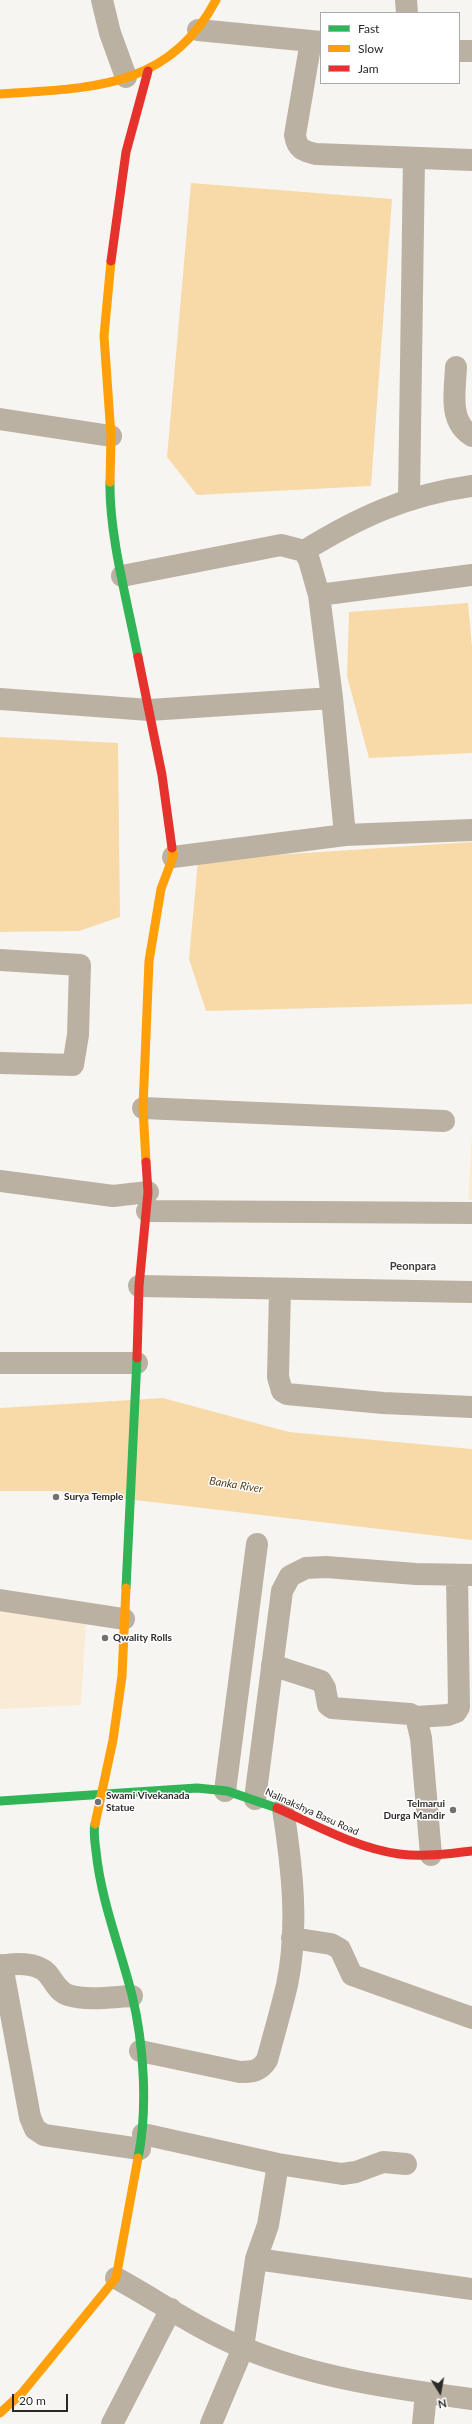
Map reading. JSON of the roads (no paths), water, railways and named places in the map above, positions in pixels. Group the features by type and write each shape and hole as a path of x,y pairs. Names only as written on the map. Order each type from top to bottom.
{"main road":[{"path":"0,94 70,87 126,77 148,71 175,51 198,30 216,0"},
{"path":"0,2412 22,2393 116,2278 142,2142 144,2092 132,1996 114,1935 98,1871 94,1830 114,1740 122,1676 129,1500 136,1399 139,1286 148,1202 143,1108 149,961 161,889 173,857 162,775 122,576 110,498 111,436 104,336 113,250 126,152 148,71"},
{"name":"Nalinakshya Basu Road","path":"0,1801 174,1789 225,1791 255,1799 283,1809 323,1830 354,1843 389,1853 431,1855 472,1851"}],"street":[{"path":"102,0 110,33 126,77"},
{"path":"406,0 407,12"},
{"path":"198,30 316,41 295,135 297,144 303,151 316,154 472,160"},
{"path":"460,51 472,51"},
{"path":"409,500 414,158"},
{"path":"456,367 455,411 457,422 464,431 472,436"},
{"path":"0,419 111,436"},
{"path":"122,576 281,546 304,551 344,526 409,500 436,491 472,486"},
{"path":"304,551 309,560 319,595 332,698 345,835"},
{"path":"319,595 472,575"},
{"path":"0,699 149,710 332,698"},
{"path":"173,857 345,835 472,830"},
{"path":"0,960 80,965 78,1034 73,1065 0,1063"},
{"path":"143,1108 444,1121"},
{"path":"0,1181 148,1202 472,1213"},
{"path":"139,1286 472,1292"},
{"path":"280,1289 278,1377 282,1391 287,1394 383,1403 472,1407"},
{"path":"0,1363 137,1363"},
{"path":"225,1791 257,1544"},
{"path":"255,1799 272,1665 282,1592 290,1576 306,1568 326,1567 464,1575 459,1707 456,1712 448,1715 416,1717 410,1714 332,1708 328,1705 325,1688 321,1681 272,1665"},
{"path":"0,1600 124,1619"},
{"path":"416,1717 421,1738 431,1855"},
{"path":"140,2051 240,2072 253,2072 262,2068 267,2060 287,1984 292,1938 294,1901 291,1861 283,1809"},
{"path":"292,1938 331,1944 340,1949 352,1975 472,2018"},
{"path":"132,1996 78,1997 66,1994 58,1988 46,1972 30,1965 1,1965 30,2117 35,2128 44,2135 142,2142 342,2174 356,2172 384,2162 406,2164"},
{"path":"211,2424 243,2348 256,2259 268,2225 278,2164"},
{"path":"256,2259 472,2288"},
{"path":"116,2278 243,2348 289,2364 354,2380 426,2393 472,2399"},
{"path":"112,2424 171,2309"},
{"path":"424,2424 426,2393"}],"water":[{"path":"191,183 392,199 371,486 197,495 167,457"},
{"path":"468,603 472,647 472,753 369,758 347,676 349,612"},
{"path":"0,737 118,743 120,917 79,931 0,932"},
{"path":"472,842 472,1004 206,1011 189,959 198,860"},
{"name":"Banka River","path":"163,1398 289,1432 472,1449 472,1540 59,1491 0,1491 0,1408"}],"place":[{"name":"Surya Temple","path":"56,1497"},
{"name":"Qwality Rolls","path":"105,1638"},
{"name":"Swami Vivekanada Statue","path":"98,1802"},
{"name":"Telmarui Durga Mandir","path":"453,1810"}],"district":[{"name":"Peonpara","path":"413,1266"}]}
